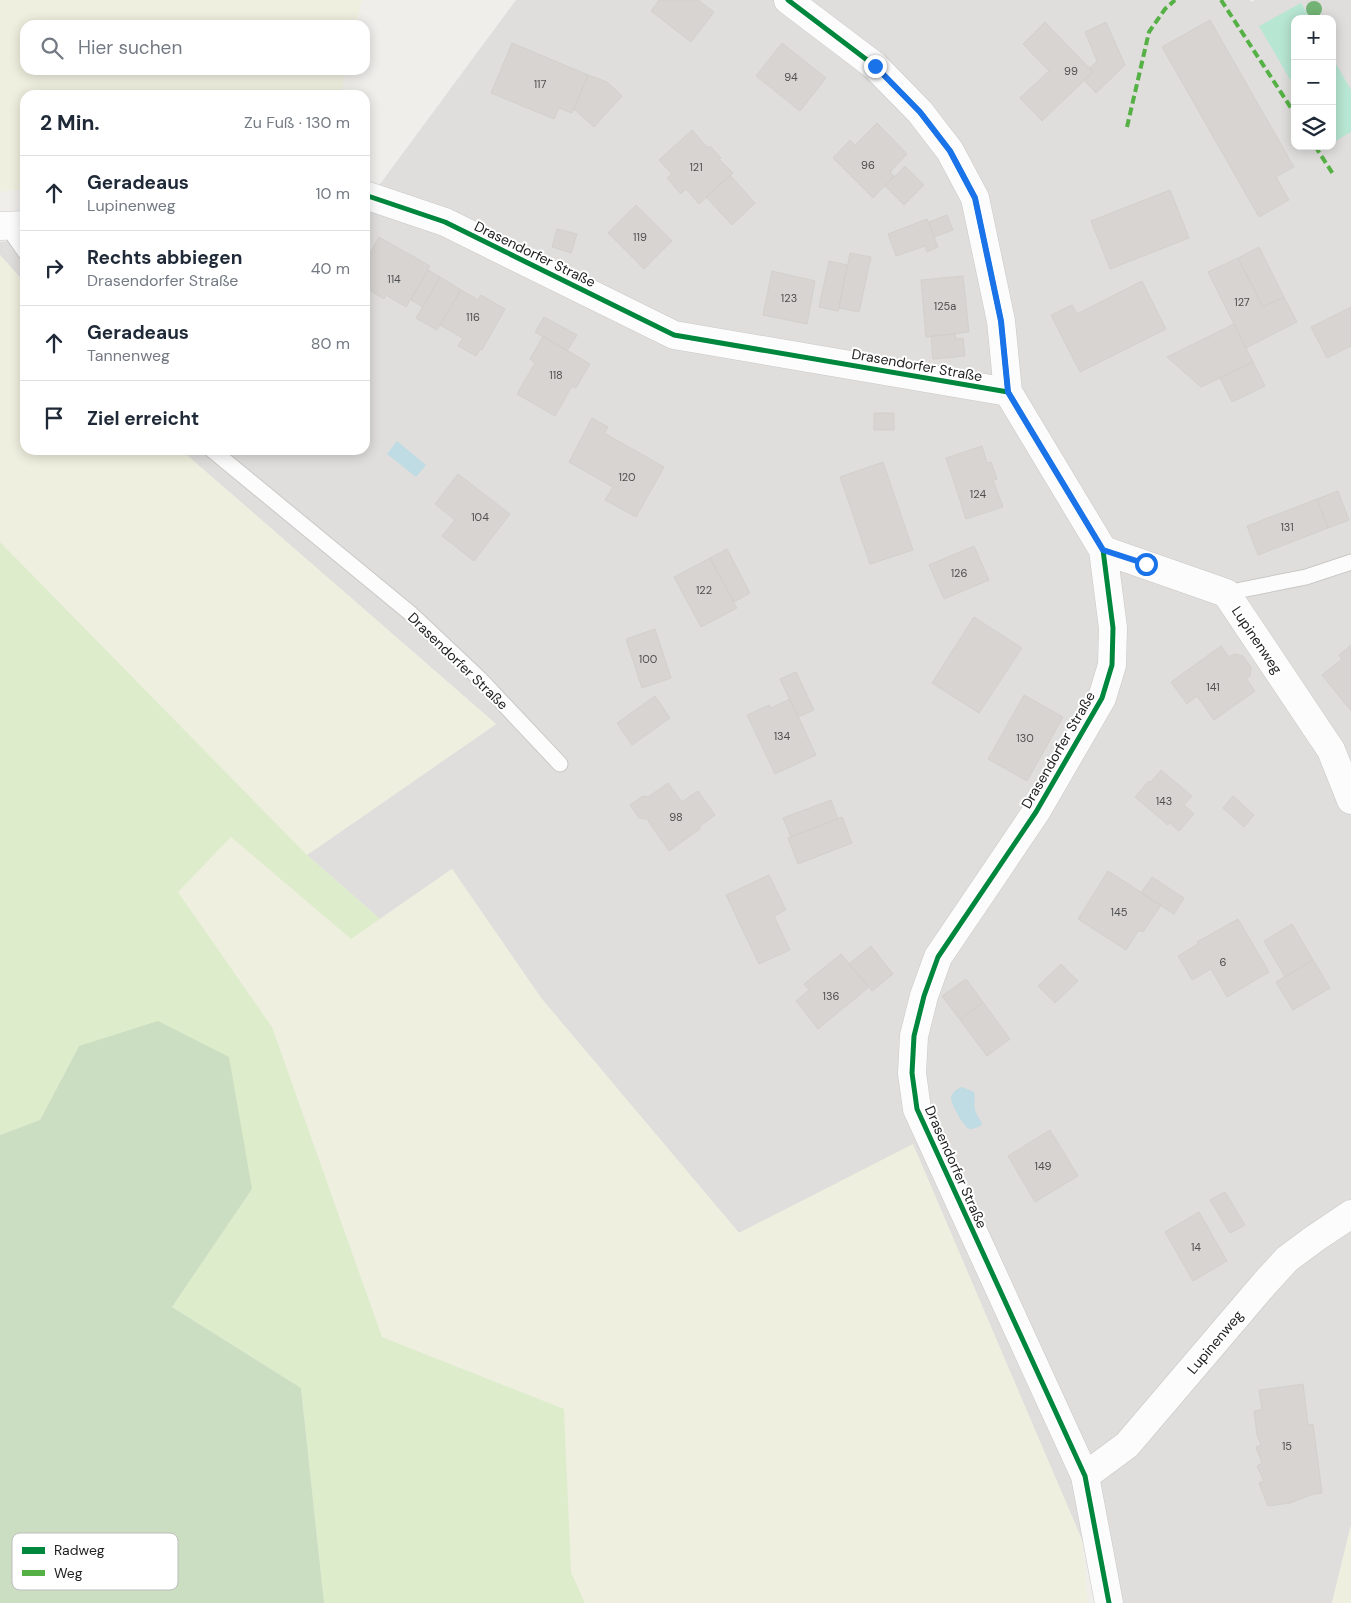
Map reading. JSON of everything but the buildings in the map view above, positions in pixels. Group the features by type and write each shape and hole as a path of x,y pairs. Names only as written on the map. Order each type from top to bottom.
{"street":[{"path":"788,0 875,66 920,112 950,151 975,198 1001,321 1008,392"},
{"name":"Drasendorfer Straße","path":"370,197 446,222 674,335 1008,392 1103,550 1113,628 1112,665 1102,698 1036,812 938,957 924,996 914,1036 912,1073 917,1109 1085,1476 1109,1603"},
{"name":"Lupinenweg","path":"1103,550 1226,594 1331,750 1351,800"},
{"name":"Lupinenweg","path":"1085,1476 1127,1446 1265,1284 1288,1260 1314,1239 1351,1214"}],"lane":[{"path":"11,226 20,243"},
{"name":"Drasendorfer Straße","path":"218,455 410,613 481,680 560,764"},
{"path":"1226,594 1306,577 1351,562"}],"shaded area":[{"path":"516,0 1250,0 1251,2 1255,0 1351,0 1351,1525 1332,1603 1109,1603 913,1145 739,1233 541,998 452,869 380,919 307,855 496,724 187,455 370,455 370,198"},
{"path":"20,240 20,277 0,255 0,242"}],"green space":[{"path":"0,0 362,0 357,20 20,20 20,75 345,75 342,90 20,90 20,190 0,192"},
{"path":"1301,3 1308,15 1291,15 1291,81 1259,26"},
{"path":"1336,64 1351,90 1351,132 1336,141"},
{"path":"0,255 20,277 20,455 187,455 496,724 307,855 0,542"},
{"path":"0,542 307,855 380,919 351,939 231,837 178,892 272,1027 382,1337 564,1409 571,1572 585,1603 324,1603 301,1388 172,1307 252,1189 79,1046 40,1120 0,1135"},
{"path":"231,836 351,939 452,869 541,998 739,1233 913,1144 1082,1540 1088,1603 585,1603 571,1572 564,1409 382,1337 272,1027 178,892"},
{"path":"158,1021 229,1057 252,1189 172,1307 301,1388 324,1603 0,1603 0,1135 40,1120 79,1046"},
{"path":"1351,1525 1351,1603 1332,1603"}],"water":[{"path":"397,441 426,465 416,477 387,454"},
{"path":"962,1087 974,1092 974,1105 982,1125 970,1129 967,1128 958,1115 951,1098 954,1092"}],"marked path":[{"path":"1127,127 1149,32 1165,9 1175,0"},
{"path":"1221,0 1291,108"},
{"path":"1318,150 1333,174"}],"cycle path":[{"path":"788,0 875,66 920,112 950,151 975,198 1001,321 1008,392 1103,550 1113,628 1112,665 1102,698 1036,812 938,957 924,996 914,1036 912,1073 917,1109 1085,1476 1109,1603"},
{"path":"370,197 445,222 674,335 1008,392"}],"route":[{"path":"875,66 920,112 950,151 975,198 1001,321 1008,392 1103,550 1146,564"}]}
